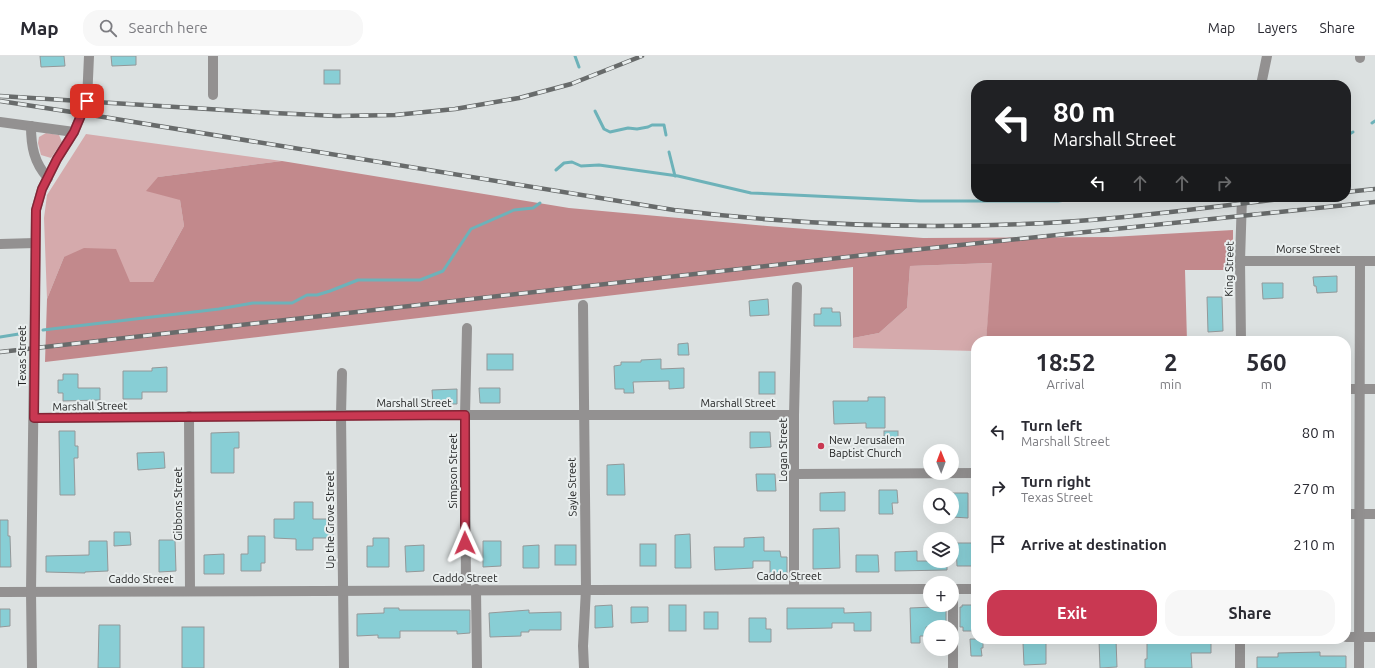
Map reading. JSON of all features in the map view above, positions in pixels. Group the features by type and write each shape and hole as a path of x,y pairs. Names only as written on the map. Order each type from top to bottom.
{"street":[{"name":"Texas Street","path":"32,668 31,592 36,210 42,189 57,159 74,132 87,101 89,56"},
{"path":"213,56 213,95"},
{"path":"1262,80 1267,56"},
{"path":"0,122 74,132"},
{"path":"31,126 31,138 35,157 40,170 48,178"},
{"name":"King Street","path":"1241,336 1240,261 1242,202"},
{"path":"0,244 35,244"},
{"name":"Morse Street","path":"1240,261 1375,261"},
{"path":"1359,668 1360,261"},
{"name":"Logan Street","path":"794,588 796,287"},
{"name":"Sayle Street","path":"583,305 586,589 583,646 584,668"},
{"name":"Simpson Street","path":"467,328 465,415 471,590 477,668"},
{"name":"Up the Grove Street","path":"342,373 341,415 344,668"},
{"path":"1351,390 1375,389"},
{"name":"Marshall Street","path":"34,418 341,415 794,415"},
{"name":"Gibbons Street","path":"190,416 190,591"},
{"path":"795,474 971,473"},
{"path":"1351,514 1375,514"},
{"name":"Caddo Street","path":"0,592 794,588 923,589"},
{"path":"959,589 971,589"},
{"path":"953,612 953,668"},
{"path":"1351,637 1375,637"},
{"path":"1240,644 1240,668"}],"shaded area":[{"path":"46,133 59,135 62,142 51,158 41,155 38,143 39,137"},
{"path":"86,134 282,161 158,177 180,200 184,226 153,282 130,282 64,257 47,299 44,218 47,195"},
{"path":"282,161 569,208 767,226 923,238 1111,237 1233,230 1233,270 1185,270 1187,336 986,336 992,263 910,266 907,308 879,333 853,338 853,267 45,362 47,299 64,257 84,248 116,249 130,282 153,282 184,226 180,200 146,191 158,177"},
{"path":"993,263 986,336 971,336 971,351 853,348 853,338 879,333 907,308 910,266"}],"building":[{"path":"40,56 64,56 65,66 41,67"},
{"path":"111,56 136,56 136,65 112,66"},
{"path":"324,70 340,70 340,84 324,84"},
{"path":"1337,276 1337,292 1317,293 1316,286 1314,286 1313,277"},
{"path":"1262,283 1283,283 1283,298 1263,299"},
{"path":"1207,297 1222,297 1223,331 1208,332"},
{"path":"768,299 769,315 750,316 749,301"},
{"path":"821,308 832,308 832,312 840,312 841,326 814,326 814,314 821,314"},
{"path":"688,343 689,355 678,355 678,344"},
{"path":"487,354 513,354 513,370 487,370"},
{"path":"661,359 661,369 684,368 684,388 669,389 669,381 633,382 634,393 624,393 624,389 615,389 614,366 621,365 621,362 641,362 641,360"},
{"path":"167,367 167,392 142,392 142,399 123,399 123,371 152,371 152,368"},
{"path":"759,372 775,372 775,394 759,394"},
{"path":"63,374 78,374 78,388 100,388 100,400 63,401 63,393 58,393 58,380 63,380"},
{"path":"479,388 500,388 500,403 480,403"},
{"path":"457,389 457,404 433,404 432,390"},
{"path":"868,397 885,397 885,428 866,428 866,423 834,424 833,401 868,401"},
{"path":"59,431 75,431 75,446 78,446 78,458 74,458 75,495 60,495"},
{"path":"884,431 898,431 898,443 884,443"},
{"path":"239,432 239,448 234,448 234,473 211,473 211,433"},
{"path":"750,432 770,432 771,447 750,448"},
{"path":"164,452 165,468 138,470 137,453"},
{"path":"624,464 625,495 607,495 607,465"},
{"path":"756,474 775,474 776,491 757,491"},
{"path":"879,490 897,490 898,503 892,503 893,514 879,514"},
{"path":"845,492 845,511 820,511 820,493"},
{"path":"959,493 968,493 968,518 959,517"},
{"path":"294,502 313,502 313,519 333,519 333,538 313,538 313,550 296,550 296,539 274,538 274,519 294,519"},
{"path":"0,520 8,520 11,567 0,567"},
{"path":"839,528 840,568 813,569 813,529"},
{"path":"114,532 130,532 131,545 114,546"},
{"path":"690,534 691,568 675,568 675,535"},
{"path":"248,536 265,536 265,563 261,563 261,571 241,571 241,554 248,554"},
{"path":"764,537 764,551 780,551 781,557 787,557 787,573 770,574 770,561 753,561 753,568 715,570 714,547 744,547 744,538"},
{"path":"373,538 389,538 389,567 367,567 367,546 373,546"},
{"path":"159,540 175,540 176,571 159,572"},
{"path":"89,541 107,541 108,571 85,573 46,572 46,556 89,555"},
{"path":"483,541 501,541 501,566 483,567"},
{"path":"959,543 971,543 971,566 959,566"},
{"path":"640,544 656,544 656,566 640,566"},
{"path":"424,545 424,571 406,572 405,546"},
{"path":"539,545 539,568 523,568 523,546"},
{"path":"555,545 576,545 576,565 555,565"},
{"path":"917,551 917,561 923,561 923,568 947,568 947,570 895,571 895,552"},
{"path":"224,554 224,574 204,574 204,555"},
{"path":"856,555 878,555 879,572 856,572"},
{"path":"612,605 613,627 595,628 595,606"},
{"path":"669,605 686,605 686,631 669,631"},
{"path":"962,605 971,605 971,631 963,631 963,627 960,627 960,607 962,607"},
{"path":"631,607 648,607 648,622 631,623"},
{"path":"923,607 923,612 946,612 946,620 923,620 923,636 920,636 920,643 911,643 910,608"},
{"path":"384,608 399,608 399,610 470,610 470,633 457,634 457,631 400,631 400,638 378,638 378,635 357,636 357,614 384,613"},
{"path":"787,608 844,608 844,613 871,612 871,631 854,631 854,623 832,623 832,628 787,629"},
{"path":"0,609 10,609 10,626 0,627"},
{"path":"529,610 529,613 561,612 561,630 529,630 529,632 521,632 521,636 490,637 489,613"},
{"path":"704,612 718,612 718,629 704,629"},
{"path":"749,618 766,618 766,629 771,629 771,642 749,642"},
{"path":"99,625 120,625 120,668 98,668"},
{"path":"182,627 204,627 204,668 182,668"},
{"path":"970,639 971,644 983,644 983,648 981,648 982,656 971,656"},
{"path":"1023,644 1046,644 1046,664 1024,665"},
{"path":"1099,644 1116,644 1117,667 1100,668"},
{"path":"1147,644 1211,644 1211,653 1191,653 1192,668 1145,668 1145,659 1147,659"},
{"path":"1320,652 1320,656 1346,656 1346,668 1257,668 1257,657 1278,657 1278,653"}],"waterway":[{"path":"575,56 579,67"},
{"path":"595,111 604,129 610,132 628,128 637,129 652,125 664,125 666,135"},
{"path":"669,152 675,176"},
{"path":"556,170 564,163 572,162 581,166 599,165 678,176 751,193 920,201 971,201"},
{"path":"43,330 219,309 253,303 292,303 307,295 317,295 358,280 420,280 443,271 471,229 514,210 533,208 540,203"},
{"path":"0,337 25,333"}],"railway":[{"path":"0,96 274,113 337,116 395,115 455,109 519,98 571,84 642,56"},
{"path":"0,101 674,210 761,219 848,224 935,226 1023,224 1126,217 1256,202"},
{"path":"1351,191 1375,189"},
{"path":"0,352 874,254 1375,202"}],"place":[{"name":"New Jerusalem Baptist Church","path":"821,446"}],"route":[{"path":"87,101 74,132 57,159 42,189 36,210 34,418 465,415 465,543"}]}
